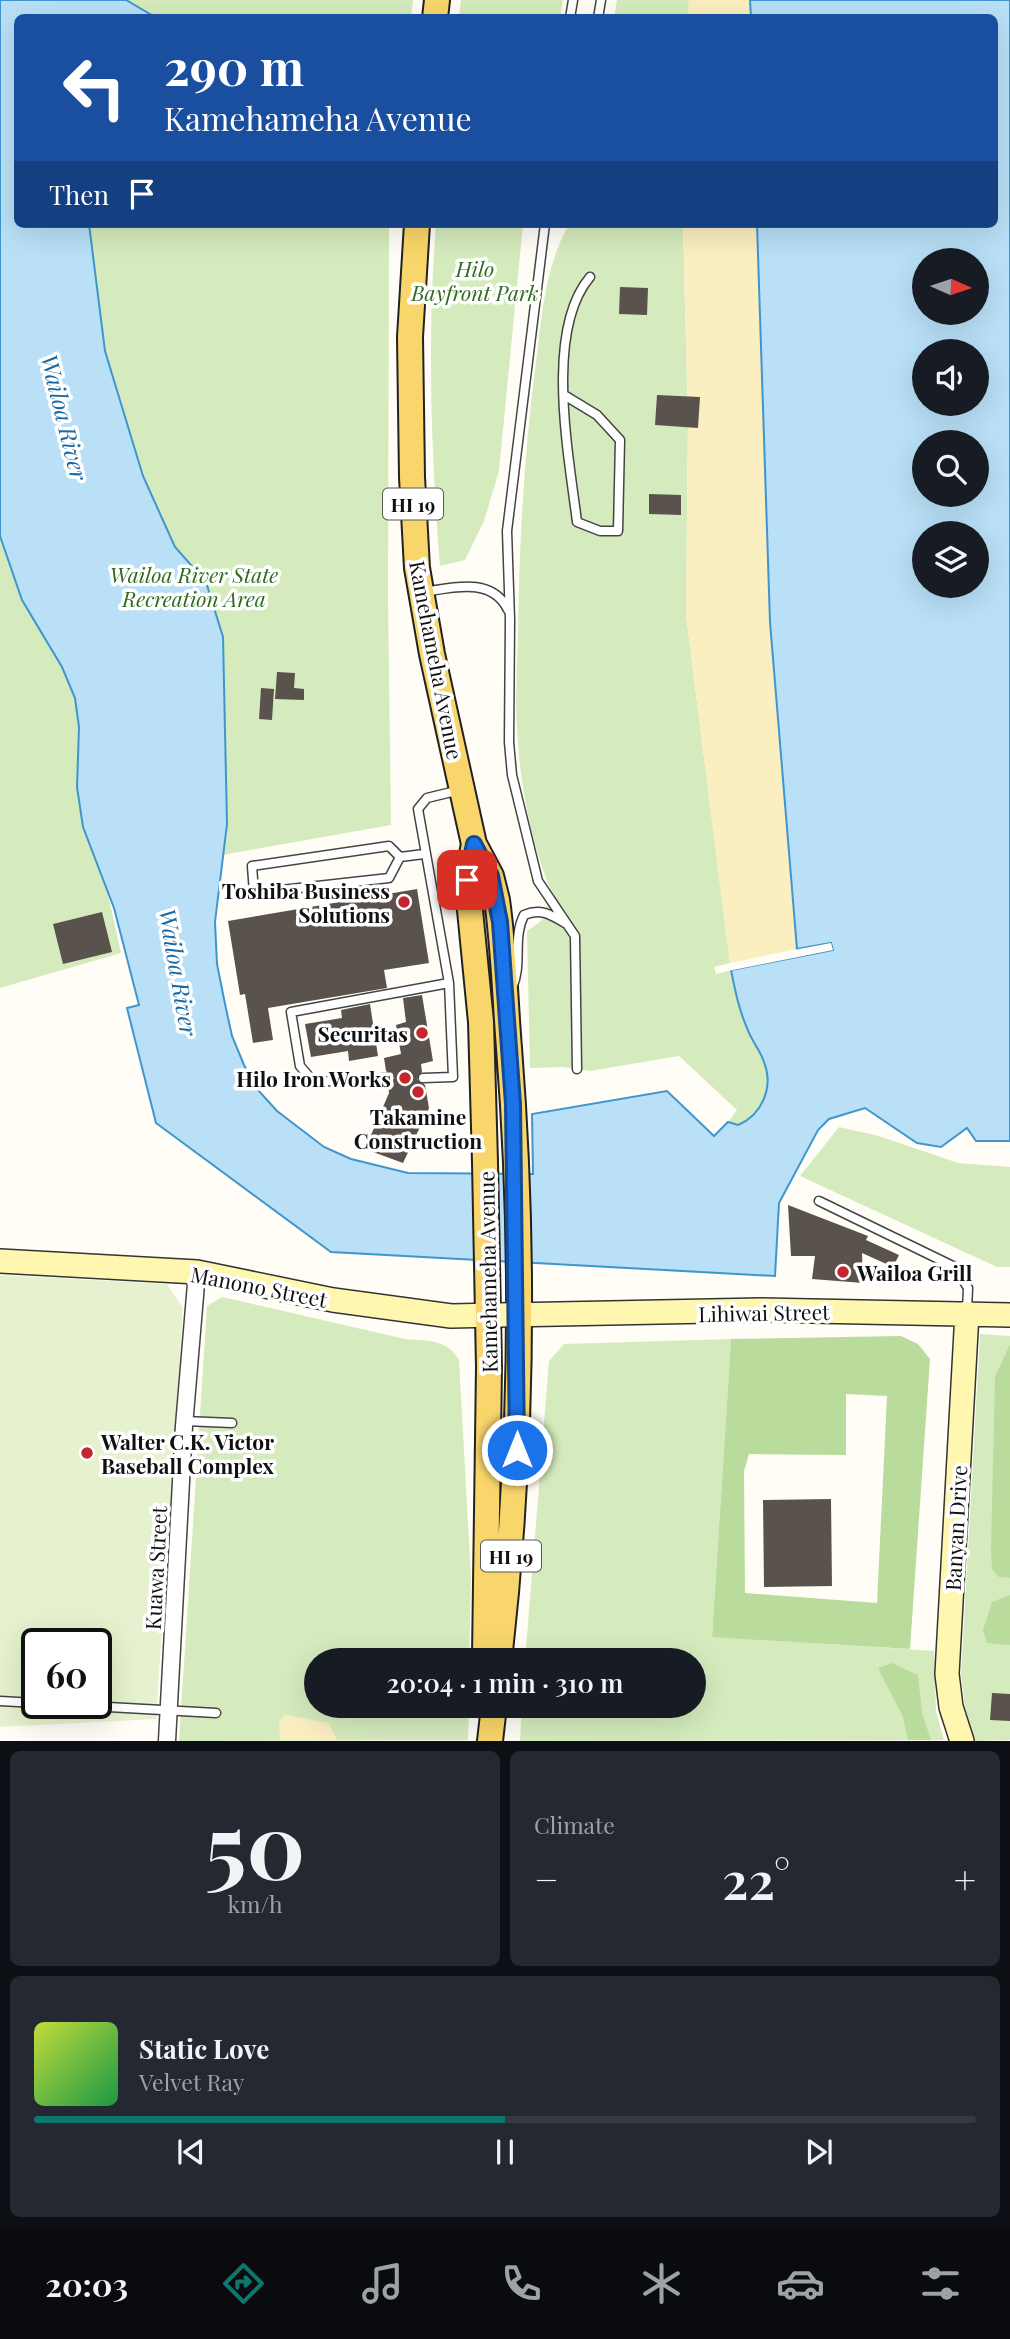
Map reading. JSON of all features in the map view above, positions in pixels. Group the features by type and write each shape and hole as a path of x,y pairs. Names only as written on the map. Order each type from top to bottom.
{"main road":[{"name":"Kamehameha Avenue","path":"417,228 410,337 411,450 421,593 474,844 491,876 497,901 516,1163 518,1316 515,1502 500,1648"},
{"name":"Kamehameha Avenue","path":"474,844 467,880 480,1004 485,1162 485,1648"},
{"path":"484,1741 485,1718"},
{"path":"490,1741 493,1718"}],"street":[{"name":"Manono Street","path":"0,1261 197,1272 382,1308 487,1317 518,1316"},
{"name":"Kuawa Street","path":"167,1741 184,1421 197,1272"},
{"name":"Lihiwai Street","path":"518,1316 761,1310 1010,1315"},
{"name":"Banyan Drive","path":"962,1741 951,1707 947,1674 967,1313"}],"lane":[{"path":"545,228 507,531 510,620 509,743 512,775 538,881 575,936 577,1069"},
{"path":"564,395 597,415 620,440 618,531 600,531 577,522 564,417 564,395 564,348 578,291 590,277"},
{"path":"421,593 468,586 485,589 503,600 510,620"},
{"path":"423,1078 453,1077 449,984 417,816 421,802 463,789"},
{"path":"389,846 400,857 389,878 254,893 252,866 389,846"},
{"path":"400,857 424,854"},
{"path":"505,1003 517,977 517,930 524,915 534,911 547,913 569,925"},
{"path":"387,1079 314,1082 300,1066 291,1012 449,984"},
{"path":"820,1201 955,1267 968,1289 967,1313"},
{"path":"184,1421 232,1423"},
{"path":"0,1701 216,1713"}],"green space":[{"name":"Wailoa River State Recreation Area","path":"0,0 413,0 411,14 14,14 14,228 389,228 388,599 391,825 104,876 121,953 0,988"},
{"path":"461,0 563,0 561,14 459,14"},
{"path":"617,0 689,0 688,14 615,14"},
{"name":"Hilo Bayfront Park","path":"436,228 523,228 499,471 484,521 465,560 440,566 431,395"},
{"path":"567,228 683,228 688,422 686,615 730,963 714,967 716,974 731,970 742,1014 764,1062 768,1081 764,1099 759,1107 738,1125 728,1122 737,1110 679,1056 590,1071 563,1067 530,1068 527,931 541,921 552,893 532,833 518,749 516,694 521,534 528,431 543,309 561,240"},
{"path":"839,1127 879,1136 958,1163 1010,1167 1010,1267 997,1267 800,1176"},
{"name":"Walter C.K. Victor Baseball Complex","path":"0,1275 167,1284 183,1308 156,1719 0,1727"},
{"path":"222,1297 405,1339 436,1342 449,1348 459,1360 471,1578 469,1648 304,1648 304,1718 469,1718 468,1740 179,1741 207,1306"},
{"path":"980,1334 1010,1336 1010,1740 975,1741 965,1707 961,1675"},
{"path":"901,1336 918,1344 930,1359 910,1649 712,1637 731,1339","holes":["846,1394 887,1396 877,1603 745,1593 744,1471 749,1454 846,1455"]},
{"path":"731,1339 712,1636 934,1651 936,1712 944,1740 520,1741 521,1718 706,1718 706,1648 526,1648 549,1361 564,1344"},
{"path":"1010,1344 1010,1578 999,1577 992,1570 991,1550 995,1377"},
{"path":"1010,1595 1010,1645 987,1643 983,1630 992,1602"},
{"path":"892,1663 918,1675 922,1713 931,1740 908,1740 903,1717 878,1668"}],"sand":[{"path":"689,0 750,0 751,14 688,14"},
{"path":"683,228 757,228 770,622 797,949 730,963 686,615 688,422"},
{"path":"285,1715 329,1723 337,1740 280,1740 279,1721"}],"water":[{"name":"Wailoa River","path":"0,0 126,0 150,14 14,14 14,228 90,228 105,351 143,476 175,547 206,582 223,637 227,824 215,922 217,964 232,1036 257,1089 277,1111 324,1147 351,1159 408,1173 533,1174 532,1114 667,1091 714,1136 728,1122 738,1125 746,1120 754,1114 764,1099 767,1071 742,1014 731,970 833,950 831,943 797,949 770,622 757,228 998,228 998,14 751,14 750,0 1010,0 1010,1141 976,1141 967,1128 941,1147 917,1143 865,1108 829,1119 818,1130 779,1203 775,1276 331,1252 156,1123 127,1008 139,1005 114,908 83,827 77,787 79,727 75,698 62,667 22,600 0,536"}],"pier":[{"path":"831,943 833,950 728,971 731,967 829,948 798,953 794,950"}],"building":[{"path":"620,287 648,288 647,315 619,314"},
{"path":"657,395 700,397 698,428 655,425"},
{"path":"649,494 681,495 681,515 649,514"},
{"path":"277,672 295,673 294,688 304,689 304,700 275,699"},
{"path":"261,688 274,689 272,720 259,719"},
{"path":"417,889 429,963 384,970 387,988 268,1008 273,1040 253,1043 245,994 240,995 228,921"},
{"path":"102,912 112,952 63,964 53,924"},
{"name":"Hilo Iron Works","path":"422,995 433,1061 421,1064 422,1072 417,1079 425,1085 429,1108 403,1163 365,1149 389,1093 388,1084 394,1078 386,1071 384,1058 401,1054 396,1025 406,1022 403,998"},
{"path":"370,1004 378,1056 349,1061 348,1051 311,1057 305,1024 342,1018 341,1010"},
{"path":"788,1205 868,1236 866,1240 899,1255 893,1267 862,1253 863,1283 812,1279 815,1256 791,1256"},
{"path":"831,1499 832,1586 764,1587 763,1500"},
{"path":"992,1693 1010,1694 1010,1721 990,1720"}],"place":[{"name":"Toshiba Business Solutions","path":"404,902"},
{"name":"Securitas","path":"422,1033"},
{"name":"Hilo Iron Works","path":"405,1078"},
{"name":"Takamine Construction","path":"418,1092"},
{"name":"Wailoa Grill","path":"843,1272"},
{"name":"Walter C.K. Victor Baseball Complex","path":"87,1453"}],"route":[{"path":"467,880 474,844 491,876 497,901 513,1104 518,1316 517,1450"}]}
